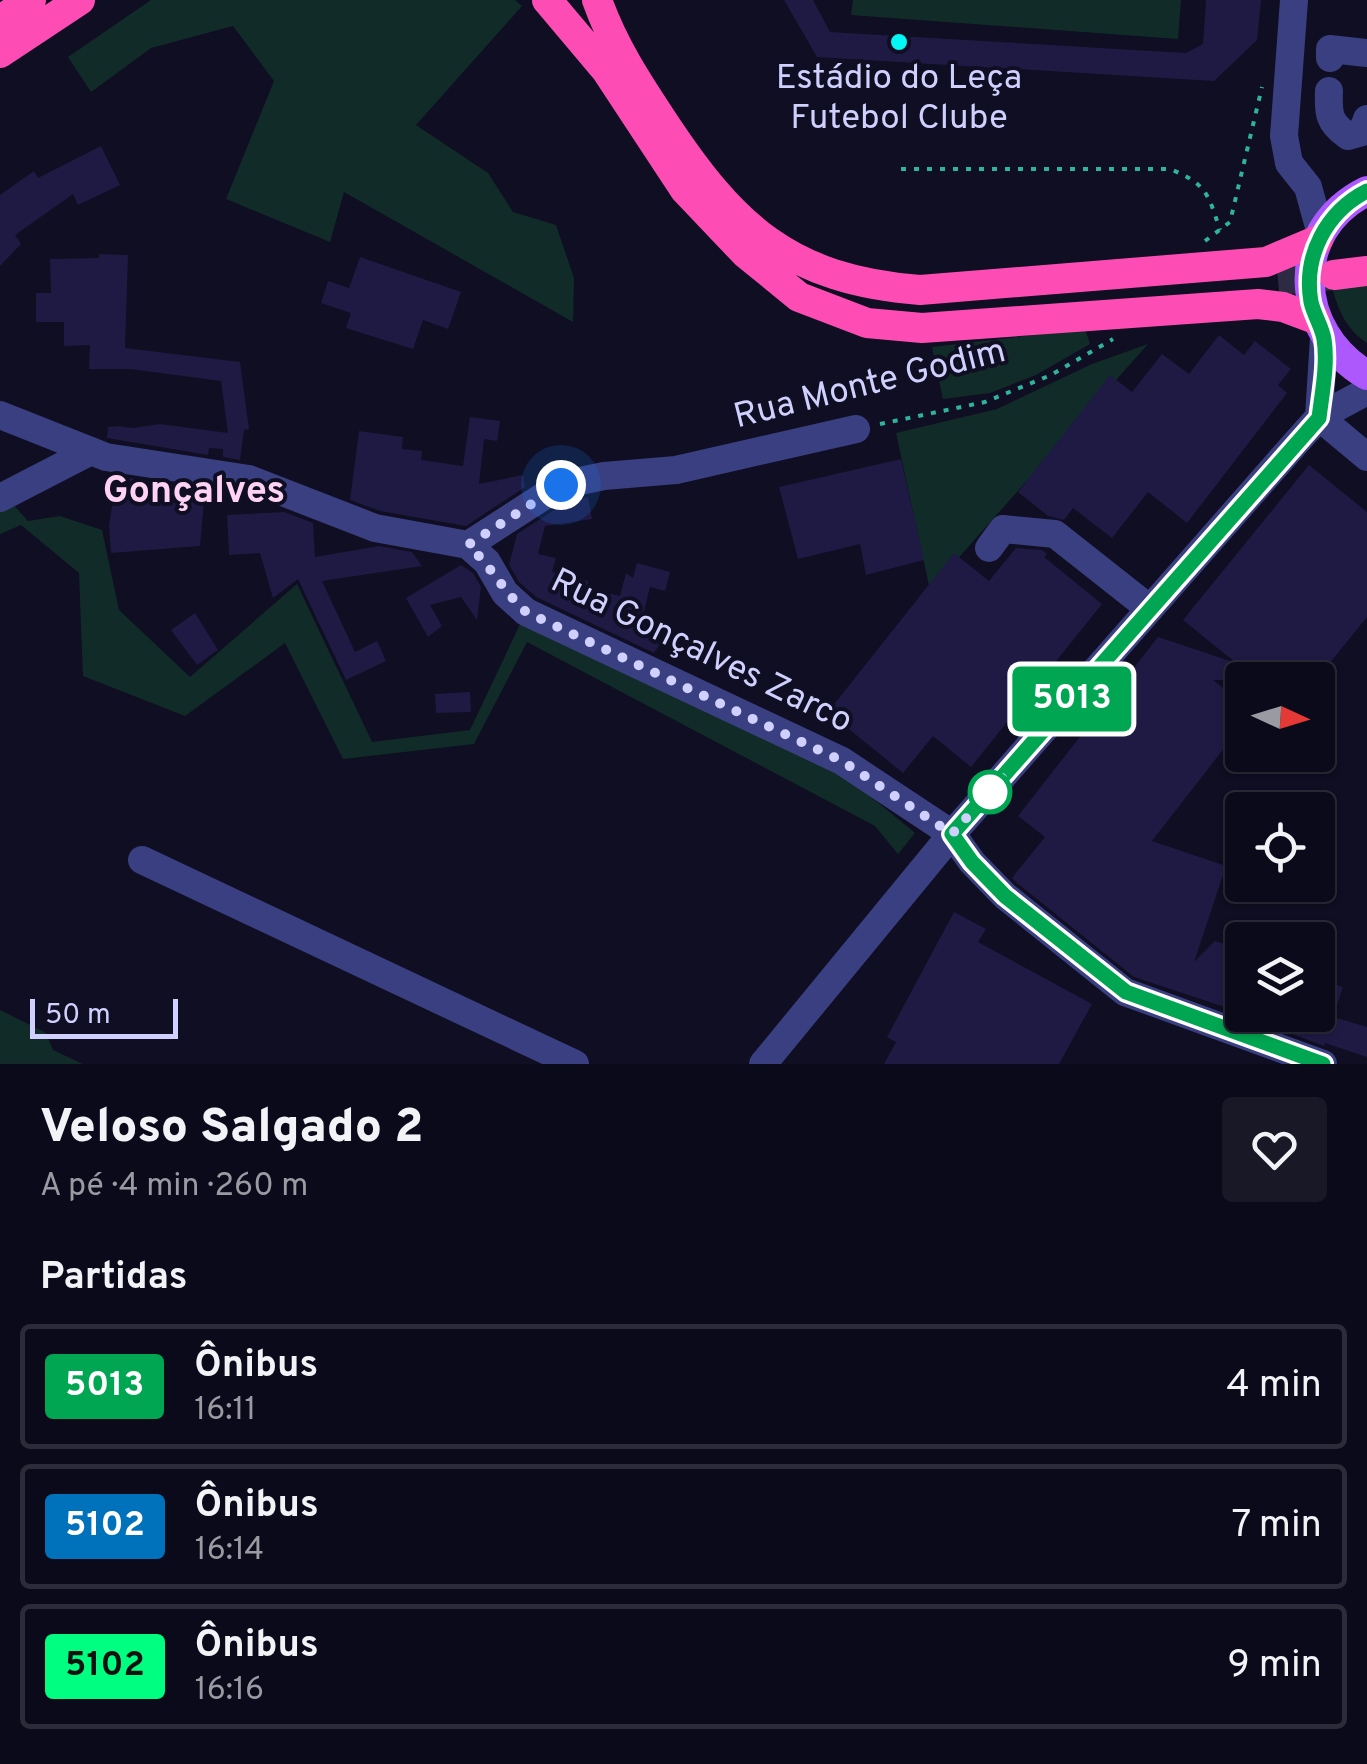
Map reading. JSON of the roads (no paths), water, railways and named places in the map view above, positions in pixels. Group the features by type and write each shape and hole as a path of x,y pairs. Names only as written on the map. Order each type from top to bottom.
{"highway":[{"path":"0,20 31,0"},
{"path":"0,53 80,0"},
{"path":"547,0 606,70 685,190 714,224 798,297 867,323 922,328 1258,304 1283,307 1320,328"},
{"path":"597,0 630,72 678,144 730,211 802,262 836,277 872,286 920,290 1266,262 1320,237"},
{"path":"1334,275 1367,270"},
{"path":"776,276 869,304 892,306 1278,280"}],"main road":[{"path":"1362,193 1342,208 1320,237 1309,279 1320,328 1351,366 1367,375"}],"street":[{"path":"1294,0 1284,136 1290,163 1308,186 1320,237"},
{"path":"1330,58 1330,49 1367,53"},
{"path":"1329,91 1328,115 1333,126 1348,136 1362,132 1367,118"},
{"path":"1308,186 1362,193"},
{"path":"1319,418 1320,328"},
{"path":"762,1064 952,834 1319,418 1367,391"},
{"path":"0,414 106,458 249,479 375,528 468,545"},
{"path":"1319,418 1367,457"},
{"name":"Rua Monte Godim","path":"468,545 561,485 604,476 676,470 856,429"},
{"path":"0,498 91,451"},
{"path":"989,548 1003,529 1054,534 1150,609"},
{"name":"Rua Gonçalves Zarco","path":"468,545 487,562 505,593 526,612 842,761 952,834 1005,896 1126,992 1323,1064"},
{"path":"142,860 575,1064"}],"tunnel":[{"path":"1278,280 1334,275"}],"place":[{"name":"Estádio do Leça Futebol Clube","path":"899,42"}],"district":[{"name":"Gonçalves","path":"194,492"}]}
